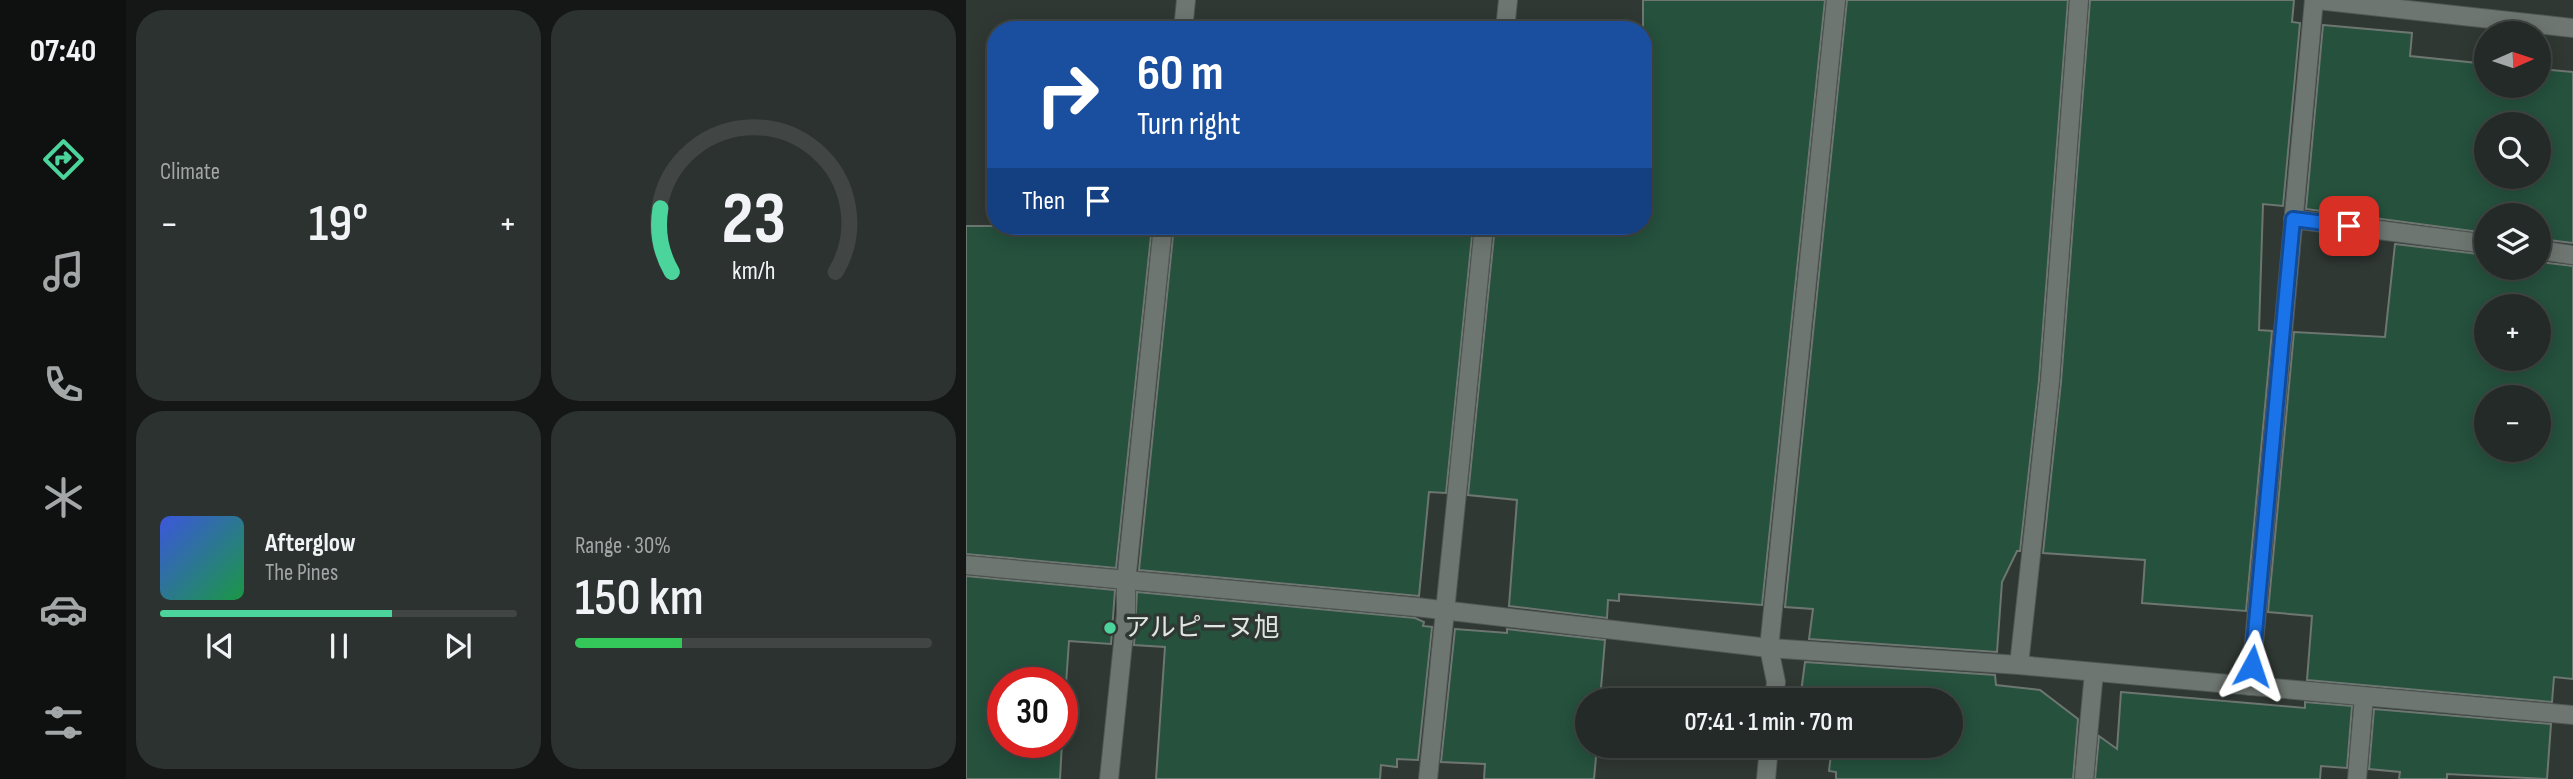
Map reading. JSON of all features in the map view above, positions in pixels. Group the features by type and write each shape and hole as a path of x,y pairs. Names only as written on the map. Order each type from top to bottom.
{"street":[{"path":"1184,21 1186,0"},
{"path":"1505,21 1508,0"},
{"path":"1775,688 1769,648 1836,0"},
{"path":"2019,665 2050,381 2079,0"},
{"path":"2250,686 2316,0 2573,28"},
{"path":"2293,219 2474,242"},
{"path":"1110,779 1126,614 1126,582 1162,235"},
{"path":"1428,779 1483,235"},
{"path":"2551,252 2573,255"},
{"path":"966,565 1445,611 1769,648 2019,665 2573,715"},
{"path":"2084,779 2094,672"},
{"path":"2357,779 2364,696"},
{"path":"1766,779 1768,758"}],"building":[{"path":"1643,0 1825,0 1762,605 1619,594 1619,601 1608,600 1607,618 1509,606 1517,500 1468,495 1494,235 1652,235 1652,21 1643,21"},
{"path":"1847,0 2068,0 2039,380 2020,551 2017,551 2002,582 1997,652 1809,639 1813,609 1785,607"},
{"path":"2090,0 2294,0 2292,22 2300,23 2283,206 2263,204 2259,330 2272,331 2246,611 2142,603 2145,560 2043,553 2061,382"},
{"path":"2323,25 2412,33 2410,56 2474,63 2474,98 2552,98 2552,70 2573,72 2573,243 2551,240 2551,203 2474,203 2474,231 2306,209"},
{"path":"966,226 987,226 987,235 1151,235 1116,568 966,554"},
{"path":"1173,235 1472,235 1446,493 1429,492 1419,596 1139,570"},
{"path":"2395,244 2474,253 2474,280 2551,280 2551,263 2573,266 2573,679 2554,677 2552,702 2307,680 2312,616 2268,612 2294,332 2385,337"},
{"path":"966,576 1115,590 1111,644 1069,641 1067,667 987,667 987,758 1061,758 1060,779 966,779"},
{"path":"1137,592 1415,618 1424,622 1423,626 1432,627 1418,760 1397,759 1397,767 1381,765 1380,779 1156,779 1165,647 1134,645"},
{"path":"1455,629 1507,633 1507,629 1605,640 1601,688 1575,688 1575,758 1596,758 1594,779 1484,779 1485,764 1441,762"},
{"path":"1805,662 1995,675 1996,685 2040,690 2078,719 2073,779 1836,779 1836,772 1829,771 1831,758 1963,758 1963,688 1802,688"},
{"path":"2121,692 2305,708 2305,702 2352,706 2347,768 2321,766 2320,779 2095,779 2099,736 2117,749"},
{"path":"2374,709 2551,724 2547,779 2447,774 2447,779 2399,779 2400,772 2369,769"}],"place":[{"name":"アルピーヌ旭","path":"1110,628"}],"route":[{"path":"2252,666 2293,219 2349,226"}]}
